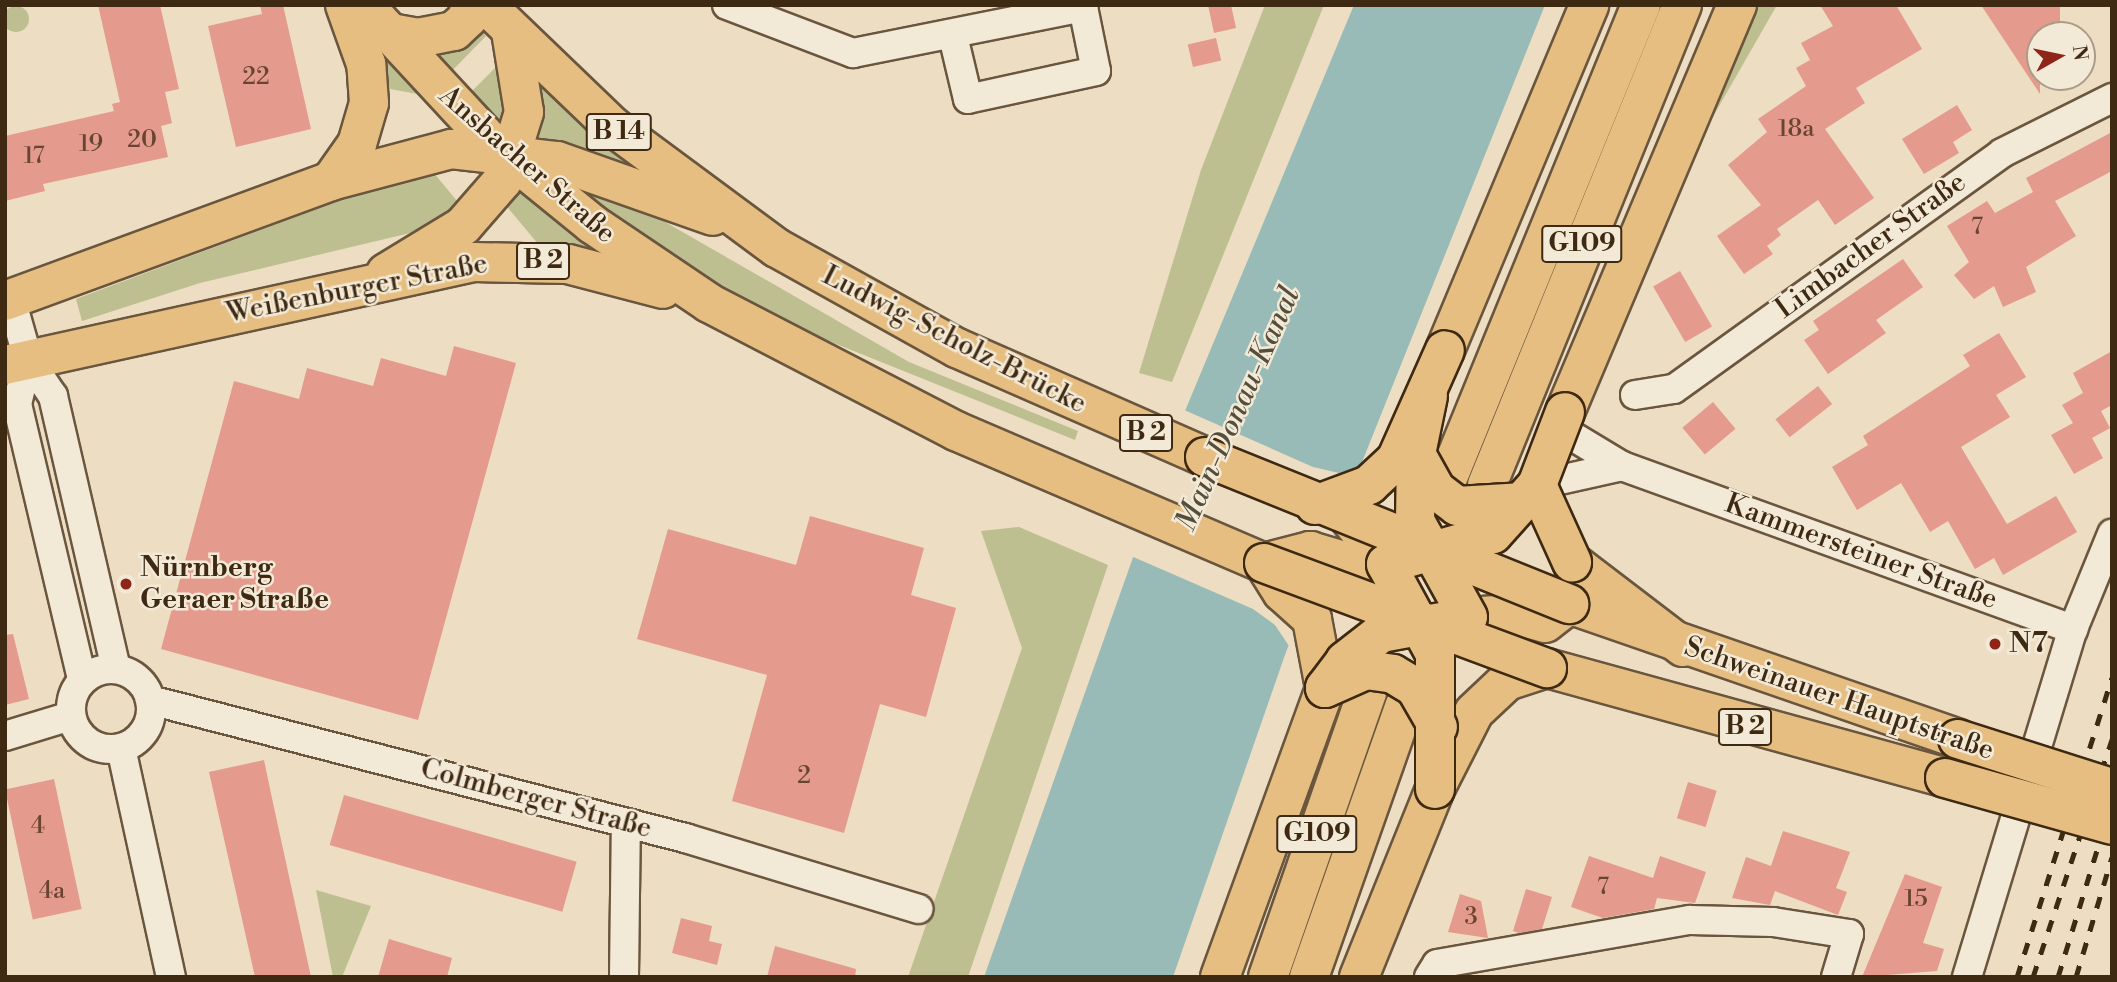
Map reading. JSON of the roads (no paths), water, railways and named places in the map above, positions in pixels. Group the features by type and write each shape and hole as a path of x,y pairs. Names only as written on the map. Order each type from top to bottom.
{"main road":[{"path":"331,181 357,144 369,103 366,64 345,5"},
{"path":"374,19 418,38 454,31 468,18 470,5"},
{"path":"1315,505 1383,475 1428,396 1589,5"},
{"name":"G109","path":"1449,475 1641,5"},
{"name":"G109","path":"1487,485 1682,5"},
{"path":"1325,688 1312,619 1282,592 1264,563 1310,551 1357,565 1386,564 1493,534 1531,494 1737,5"},
{"path":"373,282 481,210 503,180 524,112 498,18"},
{"name":"B 14","path":"498,18 612,126 736,222"},
{"name":"Ansbacher Straße","path":"374,19 510,158 624,248 709,303"},
{"name":"B 2","path":"8,300 331,181 452,149 510,158 557,161 649,198 736,222"},
{"name":"Ludwig-Scholz-Brücke","path":"736,222 895,316 1087,408 1315,505 1569,604"},
{"name":"Weißenburger Straße","path":"17,362 373,282 520,260 594,269 709,303"},
{"name":"B 2","path":"709,303 856,382 1060,478 1264,563 1419,623 1547,668"},
{"path":"1428,396 1416,454 1415,521 1468,617 1496,650"},
{"path":"1416,454 1436,490 1457,506 1531,494"},
{"path":"1531,494 1572,562 1683,647"},
{"path":"1350,519 1386,564 1435,653 1438,727 1435,789"},
{"path":"1220,977 1325,688 1362,644 1419,623 1468,617 1510,614 1545,623 1569,604"},
{"name":"Schweinauer Hauptstraße","path":"1569,604 1683,647 2112,788"},
{"path":"1361,974 1384,927 1435,789 1470,719 1490,694 1522,674 1547,668"},
{"name":"Schweinauer Hauptstraße","path":"1547,668 2112,825"},
{"path":"1325,688 1366,670 1393,674 1415,687 1438,727"},
{"name":"G109","path":"1268,977 1367,692"},
{"name":"G109","path":"1309,977 1404,707"}],"street":[{"path":"727,5 853,53 953,36 1083,7 1096,71 968,99 953,36"},
{"name":"Limbacher Straße","path":"1635,395 1674,389 2002,153 2112,98"},
{"path":"8,300 17,362 17,404 82,680 71,716"},
{"path":"17,362 53,396 116,668"},
{"name":"Kammersteiner Straße","path":"1562,420 1622,466 2073,629"},
{"path":"1531,494 1622,466"},
{"path":"1968,977 2073,629 2112,534"},
{"path":"71,716 89,743 121,748 146,730 150,700 138,678 116,668 82,680"},
{"name":"Colmberger Straße","path":"150,700 626,823 918,909"},
{"path":"5,736 71,716"},
{"path":"121,748 171,977"},
{"path":"625,977 626,823"},
{"path":"1429,977 1437,964 1690,920 1773,922 1849,934 1836,977"}],"water":[{"name":"Main-Donau-Kanal","path":"1354,5 1545,5 1286,652 1173,977 984,977 1185,411"}],"railway":[{"path":"2017,977 2112,678"},
{"path":"2033,977 2112,739"},
{"path":"2058,977 2112,802"},
{"path":"2076,977 2112,857"}],"place":[{"name":"Nürnberg Geraer Straße","path":"126,584"},
{"name":"N7","path":"1995,644"}]}
